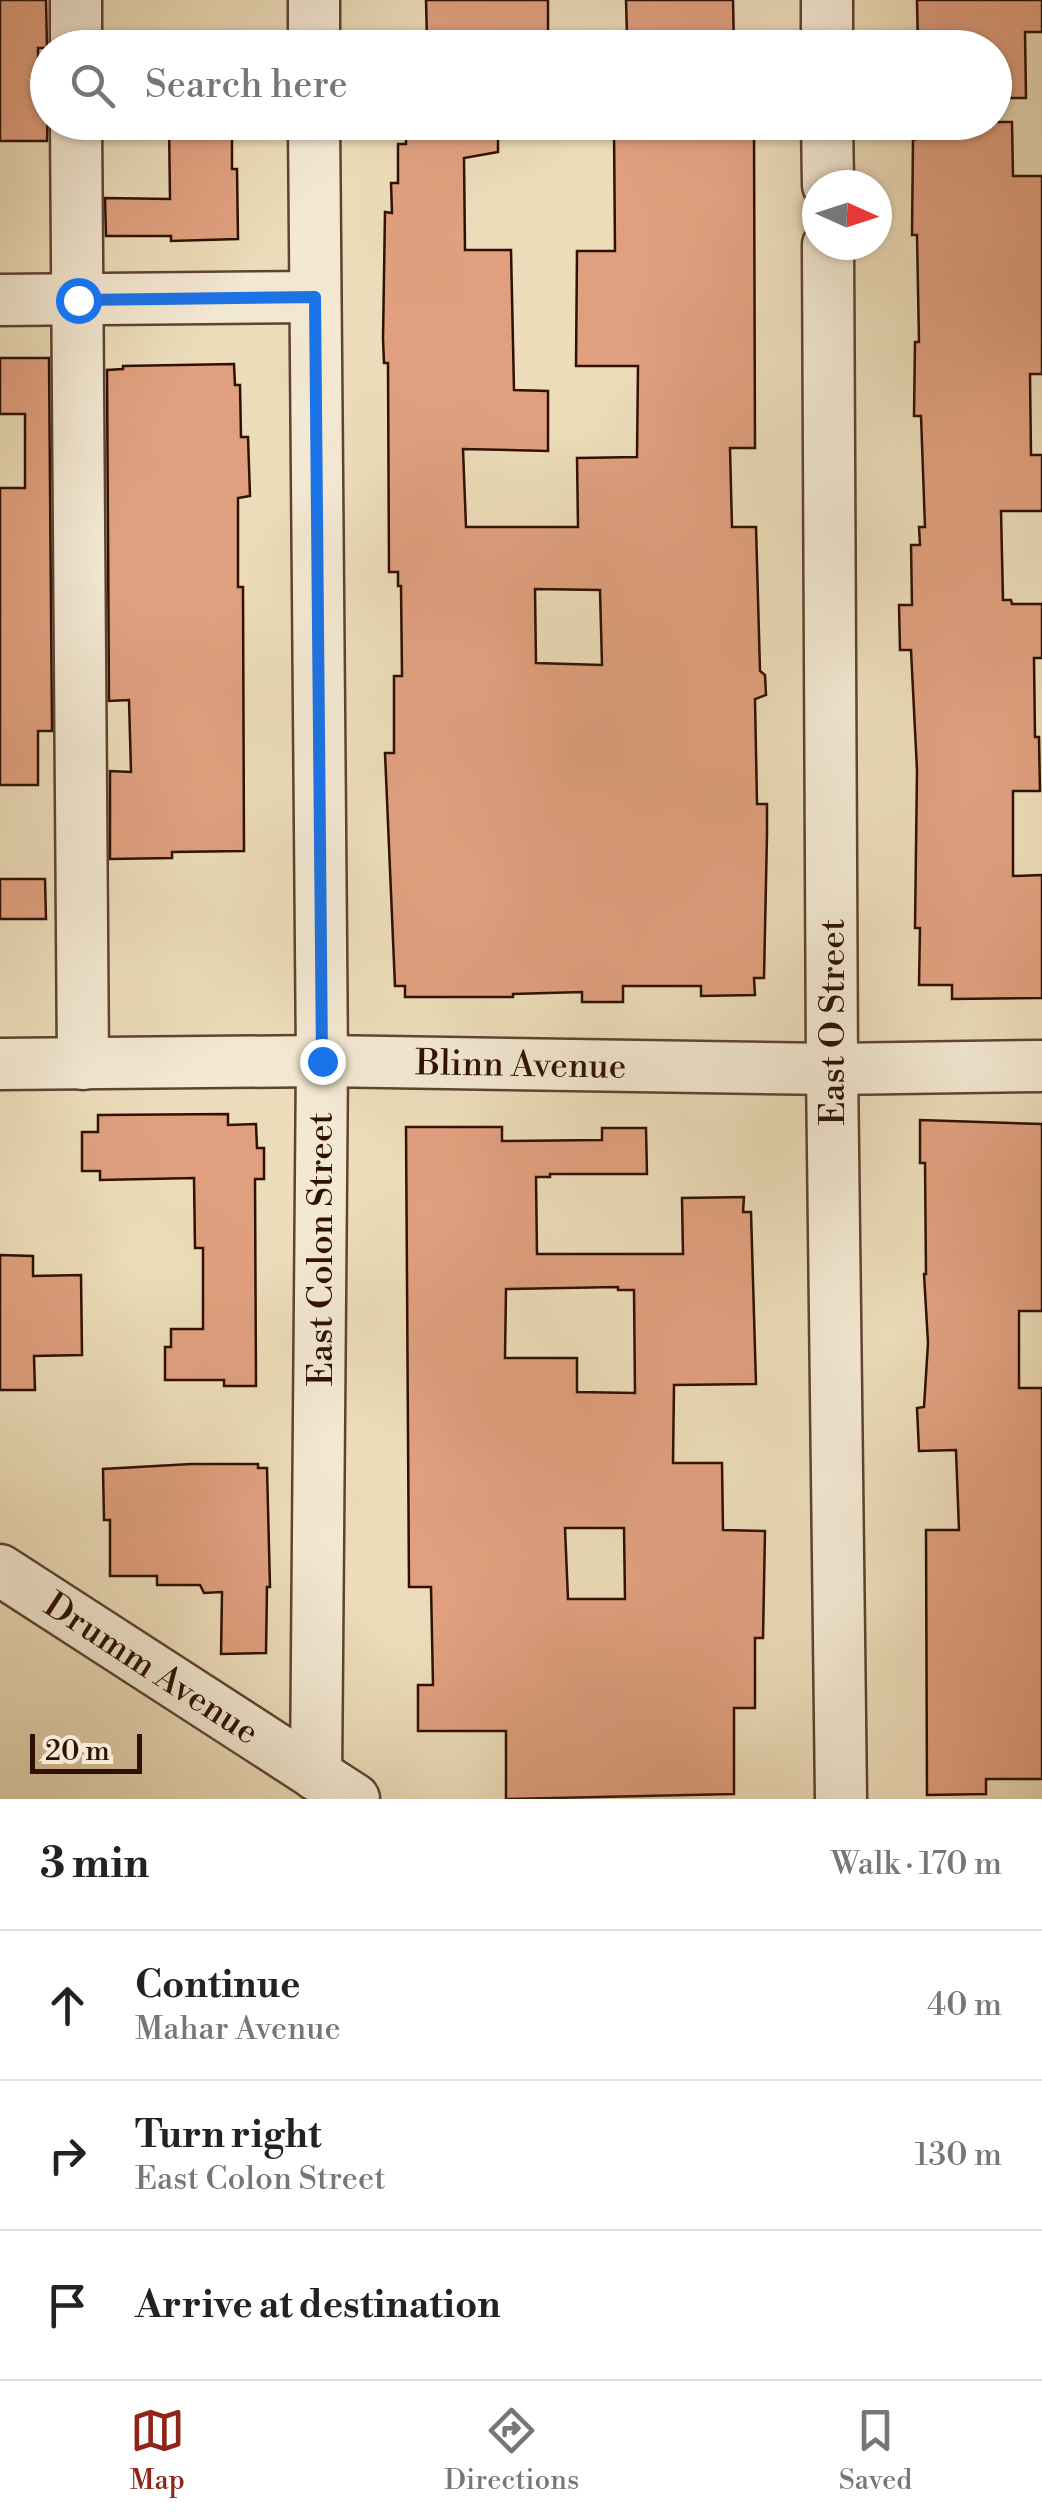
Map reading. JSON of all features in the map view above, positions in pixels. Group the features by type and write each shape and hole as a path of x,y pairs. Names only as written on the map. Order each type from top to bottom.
{"street":[{"path":"76,0 76,30"},
{"path":"314,0 314,30"},
{"path":"827,0 827,30"},
{"path":"76,140 84,1064"},
{"name":"East Colon Street","path":"314,140 322,1061 335,1787"},
{"path":"828,140 828,170"},
{"name":"East O Street","path":"828,260 841,1799"},
{"path":"0,300 315,297"},
{"name":"Blinn Avenue","path":"0,1064 322,1061 832,1069 1042,1066"},
{"name":"Drumm Avenue","path":"0,1570 335,1787"}],"building":[{"path":"0,0 46,0 47,30 30,30 30,140 47,141 0,141"},
{"path":"426,0 548,0 548,30 427,30"},
{"path":"626,0 733,0 734,30 627,30"},
{"path":"917,0 1042,0 1042,32 1025,32 1026,98 1012,98 1012,30 918,30"},
{"path":"1012,122 1013,176 1042,176 1042,374 1030,374 1031,455 1042,455 1042,511 1001,511 1003,600 1011,600 1012,604 1042,604 1042,658 1034,658 1040,791 1013,791 1013,876 1042,875 1042,998 952,999 952,985 919,985 920,928 915,928 917,770 911,650 900,650 899,605 912,605 911,545 920,545 919,527 925,527 921,416 914,416 915,342 919,342 917,235 912,235 913,140 1012,140"},
{"path":"169,140 232,140 232,169 237,169 238,239 171,241 171,236 106,236 105,198 170,199"},
{"path":"406,140 498,140 498,152 464,158 465,250 511,250 514,390 548,391 548,451 463,449 466,527 578,527 577,458 637,457 638,366 576,366 577,251 615,251 614,140 754,140 755,448 730,448 732,527 756,527 760,671 765,675 766,695 755,699 757,804 767,804 767,834 764,978 754,978 755,995 701,996 701,986 623,986 623,1002 582,1002 582,992 513,997 405,997 405,986 395,986 385,753 394,753 394,676 402,676 401,586 398,572 389,572 388,363 384,363 383,339 385,212 392,213 391,183 398,183 398,144 406,144","holes":["535,589 600,590 602,665 536,663"]},
{"path":"0,358 49,358 52,731 38,731 38,785 0,785 0,488 25,488 25,414 0,414"},
{"path":"234,364 235,385 240,385 241,437 248,437 250,496 238,498 238,587 243,587 244,851 172,852 172,858 110,859 110,771 131,772 129,700 109,701 107,370 123,366"},
{"path":"0,879 45,879 46,919 0,919"},
{"path":"228,1114 228,1125 256,1124 257,1148 264,1148 264,1179 255,1179 256,1386 224,1386 224,1380 165,1380 165,1347 171,1347 171,1329 203,1329 203,1248 195,1248 194,1178 100,1180 100,1171 82,1171 82,1132 98,1132 98,1115"},
{"path":"920,1120 1042,1124 1042,1311 1019,1311 1019,1388 1042,1388 1042,1779 986,1779 986,1794 927,1795 926,1530 959,1530 956,1450 919,1451 917,1408 924,1407 928,1343 925,1163 920,1163"},
{"path":"406,1127 502,1127 502,1141 602,1140 602,1128 646,1128 647,1174 536,1177 537,1254 683,1254 682,1198 744,1197 743,1212 751,1212 756,1384 674,1385 673,1463 722,1463 723,1530 765,1531 763,1638 755,1638 755,1708 734,1708 734,1794 506,1799 506,1731 418,1731 418,1685 433,1685 431,1587 409,1587","holes":["506,1289 634,1290 635,1393 577,1392 577,1358 505,1358","565,1528 624,1528 625,1599 568,1599"]},
{"path":"0,1255 33,1256 33,1276 81,1275 82,1355 34,1356 35,1390 0,1390"},
{"path":"258,1464 258,1468 267,1468 270,1587 266,1653 221,1654 222,1592 204,1593 200,1585 157,1585 157,1576 110,1576 110,1520 104,1520 103,1469"}],"route":[{"path":"78,300 315,297 322,1061"}]}
